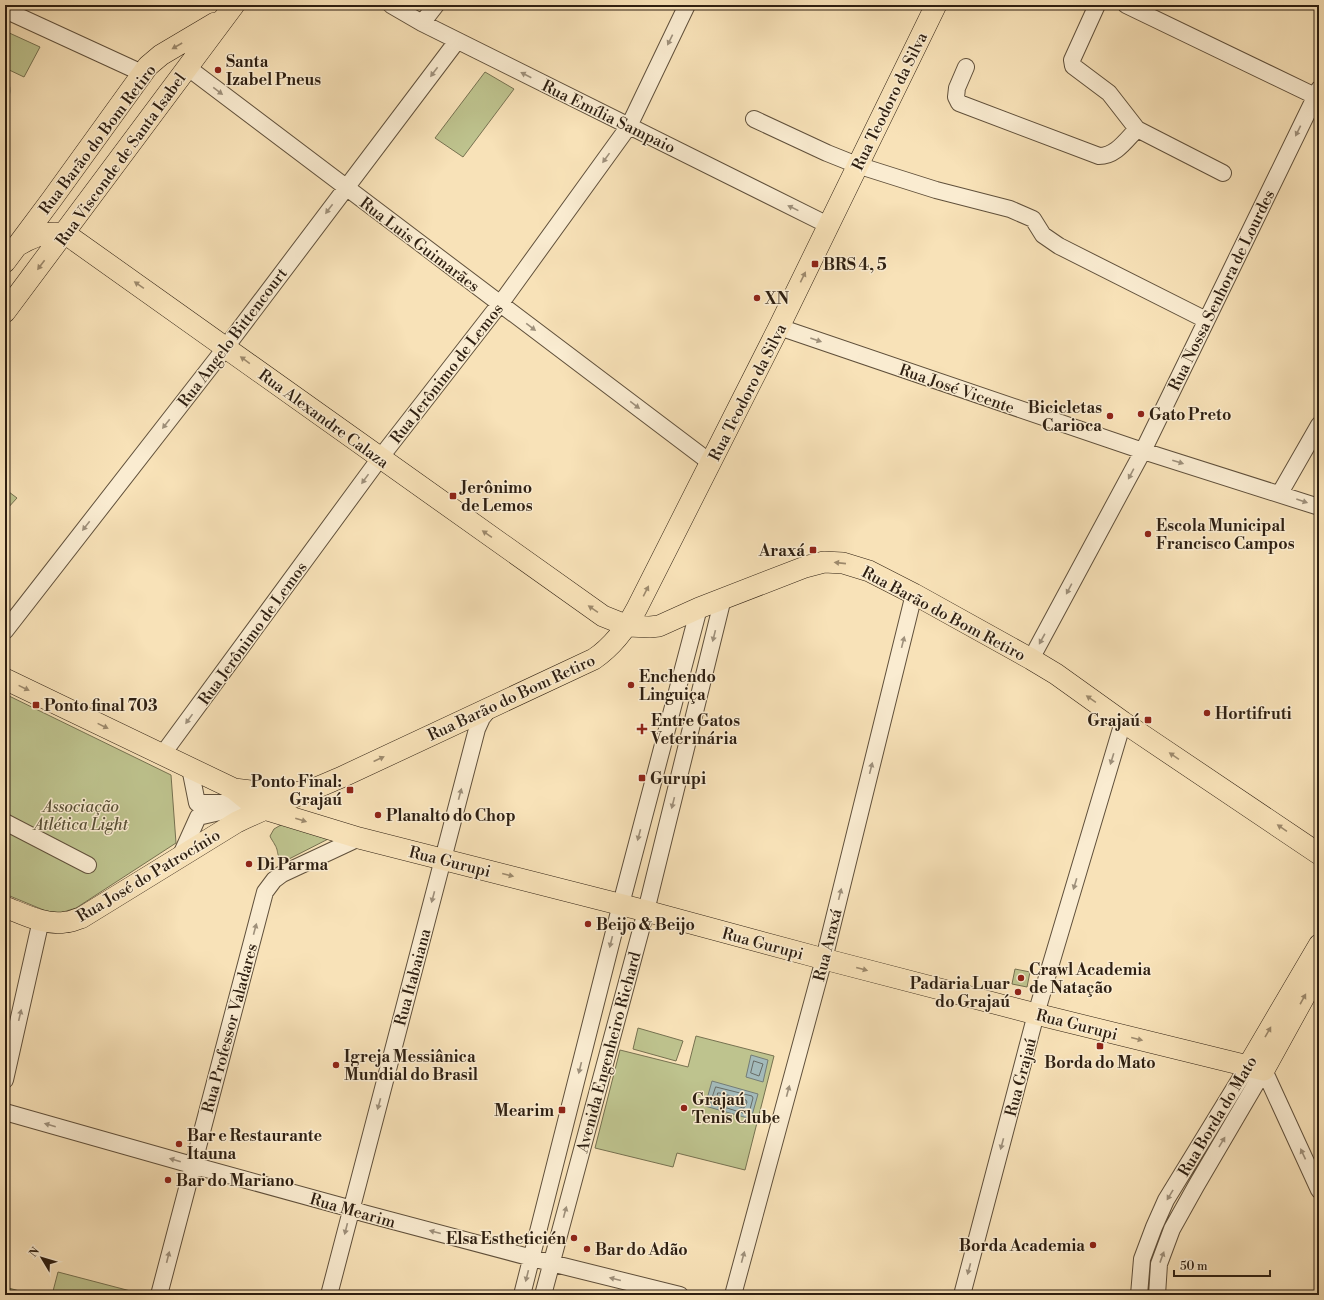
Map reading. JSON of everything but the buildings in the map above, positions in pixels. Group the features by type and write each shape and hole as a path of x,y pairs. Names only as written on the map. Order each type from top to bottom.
{"main road":[{"name":"Rua Teodoro da Silva","path":"628,626 779,327 936,5"},
{"name":"Rua Barão do Bom Retiro","path":"11,254 142,73 161,55 228,12"},
{"name":"Rua Visconde de Santa Isabel","path":"5,312 228,12"},
{"path":"11,254 27,240 40,235 52,233 64,234"},
{"name":"Rua Alexandre Calaza","path":"64,234 226,347 594,610 603,616 628,626"},
{"name":"Rua Barão do Bom Retiro","path":"5,679 239,793 255,813 308,792 594,659 605,652 628,626 659,626 723,598 805,567 824,562 843,563 869,571 914,594 1056,674 1123,722 1317,851"},
{"name":"Rua Barão do Bom Retiro","path":"239,793 308,792"},
{"name":"Rua Gurupi","path":"255,813 646,910 824,959 1036,1014 1256,1068"},
{"name":"Rua José do Patrocínio","path":"5,907 41,920 52,922 65,923 81,918 255,813"},
{"name":"Rua Borda do Mato","path":"1256,1068 1319,945"},
{"name":"Rua Borda do Mato","path":"1256,1068 1319,970"}],"street":[{"name":"Rua Emília Sampaio","path":"391,5 457,41 828,225"},
{"path":"422,23 436,5"},
{"name":"Rua Jerônimo de Lemos","path":"162,755 380,458 500,304 628,126 687,5"},
{"path":"1097,5 1072,60 1073,66 1109,93 1137,129 1223,173"},
{"path":"1126,5 1317,92"},
{"path":"5,10 142,73"},
{"name":"Rua Angelo Bittencourt","path":"5,631 226,347 457,41"},
{"name":"Rua Luis Guimarães","path":"187,67 345,188 711,463"},
{"path":"966,67 957,88 956,97 959,103 1099,156 1107,156 1115,152 1137,129"},
{"name":"Rua Nossa Senhora de Lourdes","path":"1031,659 1143,451 1317,92"},
{"path":"754,119 857,166 936,190 1010,209 1033,220 1043,235 1059,246 1206,320"},
{"name":"Rua José Vicente","path":"779,327 1143,451 1319,506"},
{"path":"1280,493 1319,425"},
{"name":"Rua Araxá","path":"733,1295 824,959 914,594"},
{"name":"Avenida Engenheiro Richard","path":"543,1295 646,910 723,598"},
{"name":"Avenida Engenheiro Richard","path":"522,1295 621,904 699,608"},
{"name":"Rua Itabaiana","path":"329,1295 477,730 482,718 490,708"},
{"name":"Rua Grajaú","path":"962,1295 1036,1014 1123,722"},
{"path":"190,768 197,803 230,803 239,793"},
{"path":"5,822 88,865"},
{"name":"Rua Professor Valadares","path":"159,1295 265,892 274,880 282,874 360,838"},
{"path":"5,1080 41,920"},
{"path":"1256,1068 1319,1190"},
{"name":"Rua Borda do Mato","path":"1139,1295 1142,1260 1166,1200 1256,1068"},
{"name":"Rua Borda do Mato","path":"1157,1295 1159,1264 1172,1230 1256,1068"},
{"name":"Rua Mearim","path":"5,1112 192,1166 551,1264 680,1295"},
{"path":"1180,1178 1196,1186"}],"green space":[{"path":"5,31 40,47 24,77 5,68"},
{"path":"485,72 514,89 463,157 435,138"},
{"path":"5,489 17,498 6,510 5,509"},
{"name":"Associação Atlética Light","path":"5,694 171,775 176,843 76,908 60,913 46,911 5,894"},
{"path":"291,819 336,835 287,860 280,858 270,836 274,829"},
{"name":"Crawl Academia de Natação","path":"1015,969 1030,972 1027,987 1012,984"},
{"path":"638,1028 683,1041 676,1061 633,1049"},
{"name":"Grajaú Tenis Clube","path":"696,1036 774,1056 745,1170 677,1153 673,1167 595,1148 620,1050 688,1067"},
{"path":"58,1272 142,1294 142,1295 52,1295"},
{"path":"5,1287 34,1295 5,1295"}],"water":[{"path":"5,77 9,83 10,91 9,99 5,105"},
{"path":"751,1055 768,1060 763,1082 746,1077"},
{"path":"712,1081 758,1094 751,1119 705,1106"}],"place":[{"name":"Santa Izabel Pneus","path":"218,70"},
{"name":"BRS 4, 5","path":"815,264"},
{"name":"XN","path":"757,298"},
{"name":"Gato Preto","path":"1141,414"},
{"name":"Bicicletas Carioca","path":"1110,416"},
{"name":"Jerônimo de Lemos","path":"453,496"},
{"name":"Escola Municipal Francisco Campos","path":"1148,534"},
{"name":"Araxá","path":"813,550"},
{"name":"Enchendo Linguiça","path":"631,685"},
{"name":"Ponto final 703","path":"36,705"},
{"name":"Hortifruti","path":"1207,713"},
{"name":"Grajaú","path":"1148,720"},
{"name":"Entre Gatos Veterinária","path":"642,729"},
{"name":"Gurupi","path":"642,778"},
{"name":"Ponto Final: Grajaú","path":"350,790"},
{"name":"Planalto do Chop","path":"378,815"},
{"name":"Di Parma","path":"249,864"},
{"name":"Beijo & Beijo","path":"588,924"},
{"name":"Crawl Academia de Natação","path":"1021,978"},
{"name":"Padaria Luar do Grajaú","path":"1018,992"},
{"name":"Borda do Mato","path":"1100,1046"},
{"name":"Igreja Messiânica Mundial do Brasil","path":"336,1065"},
{"name":"Grajaú Tenis Clube","path":"684,1108"},
{"name":"Mearim","path":"562,1110"},
{"name":"Bar e Restaurante Itauna","path":"179,1144"},
{"name":"Bar do Mariano","path":"168,1180"},
{"name":"Elsa Estheticién","path":"574,1238"},
{"name":"Borda Academia","path":"1093,1245"},
{"name":"Bar do Adão","path":"587,1249"}]}
